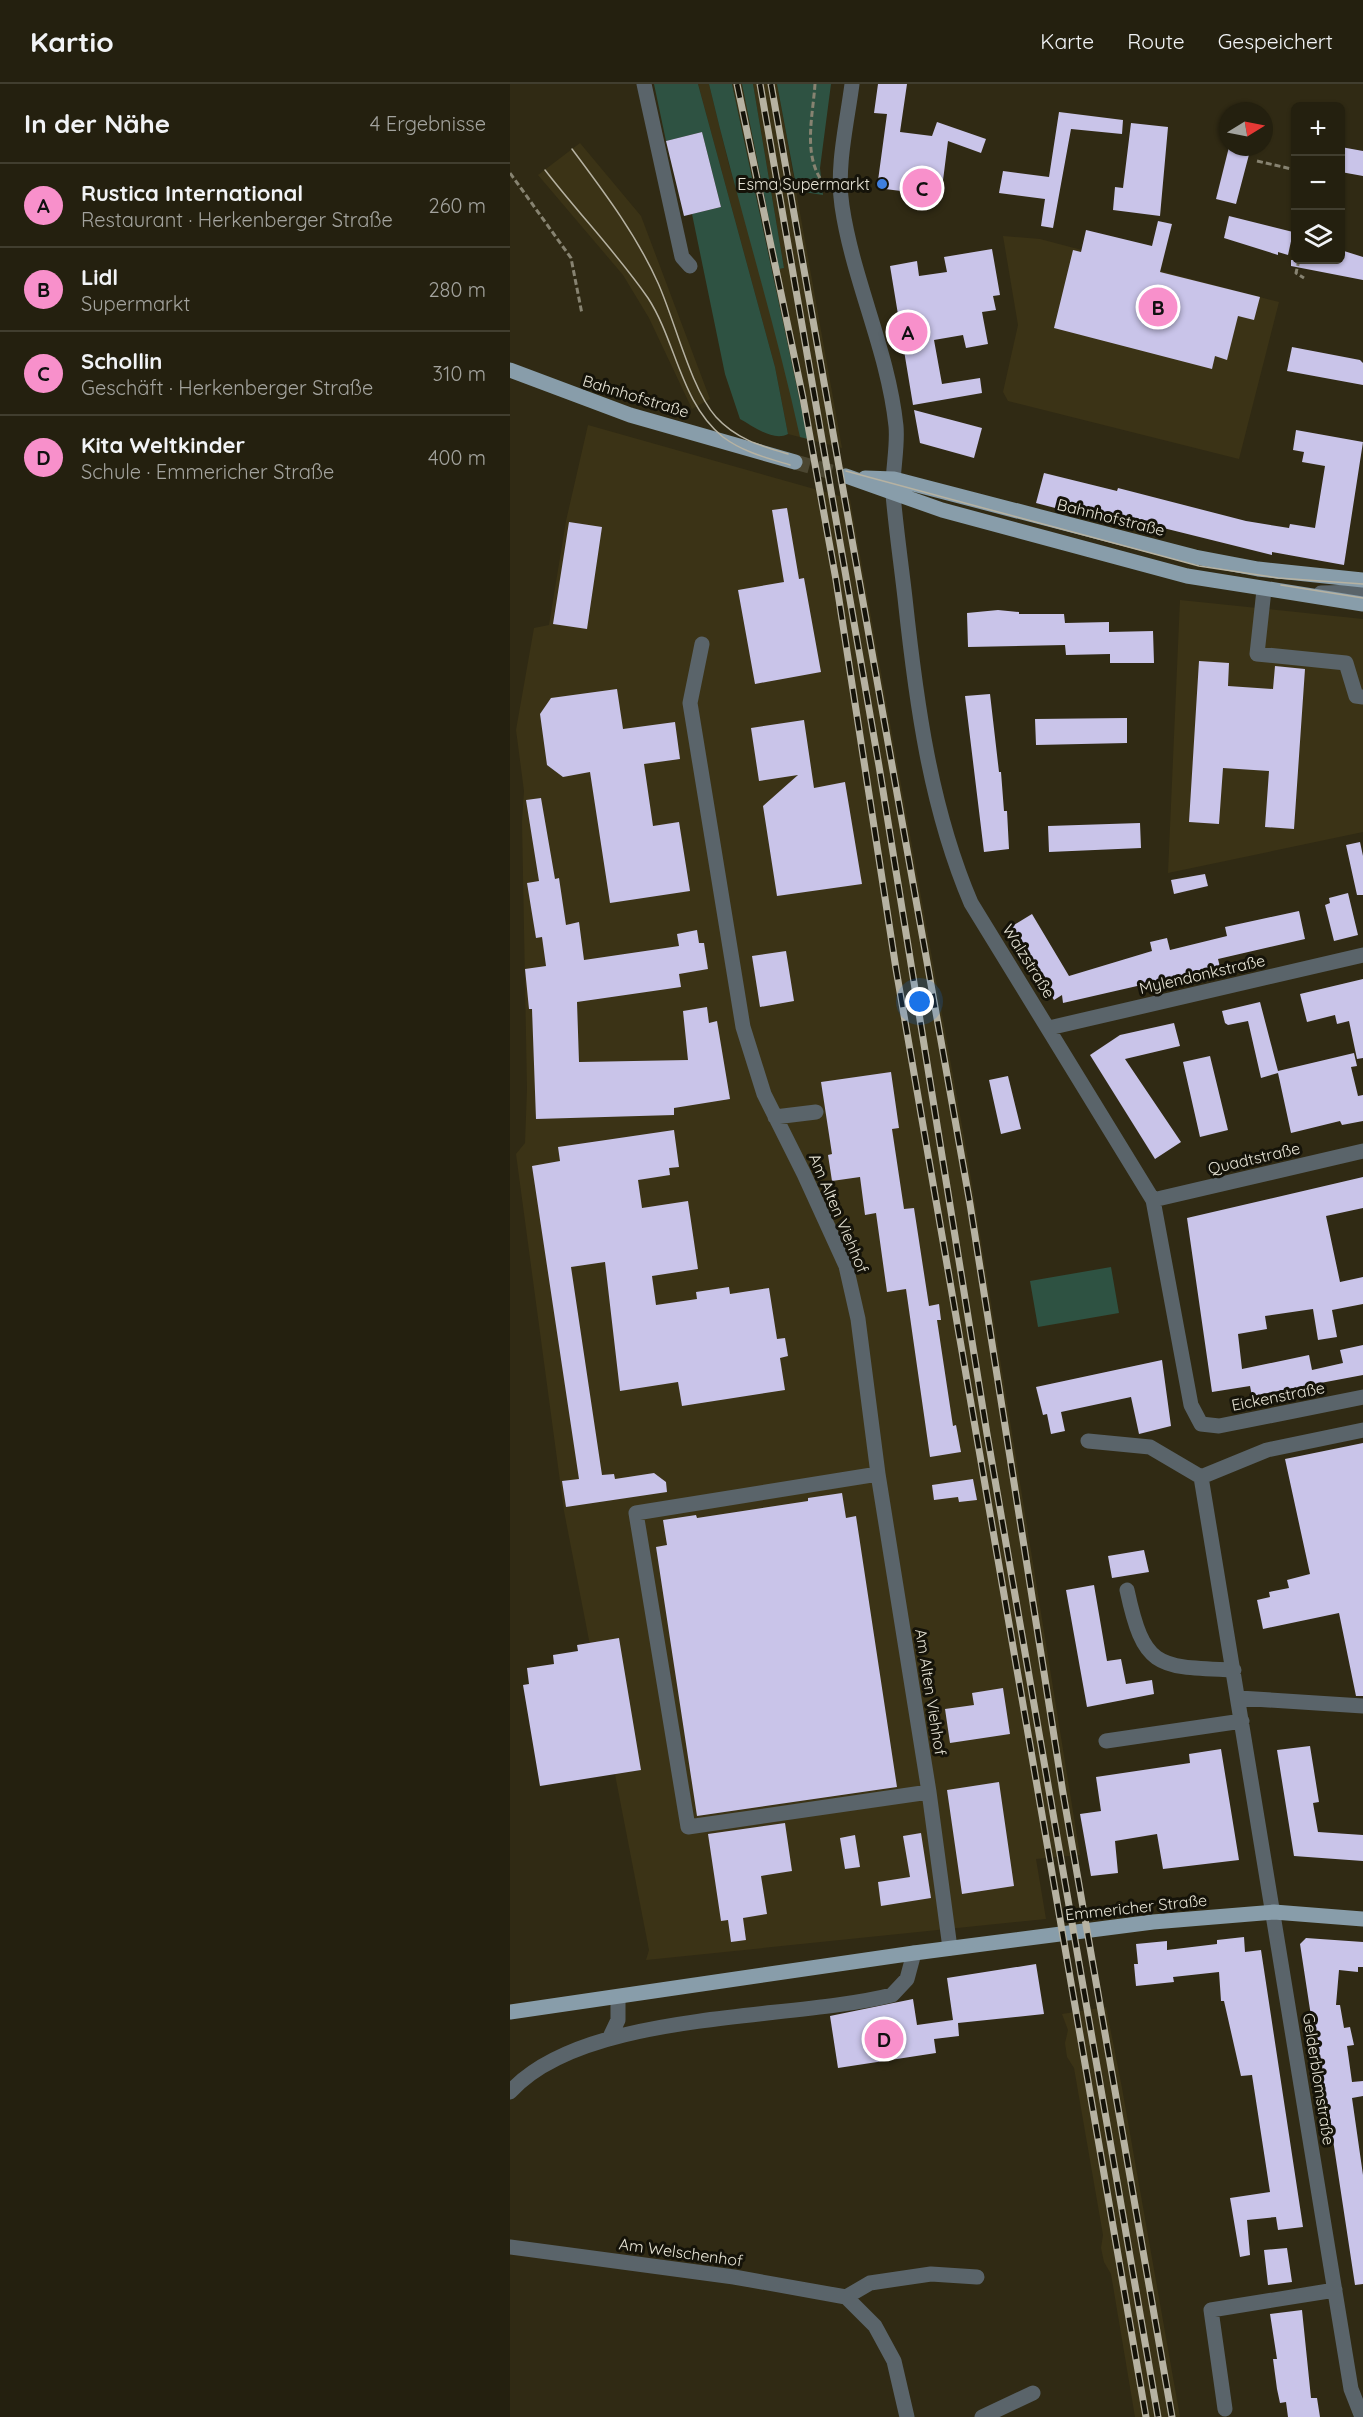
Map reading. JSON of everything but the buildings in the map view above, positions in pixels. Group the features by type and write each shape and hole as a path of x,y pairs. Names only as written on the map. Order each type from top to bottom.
{"main road":[{"name":"Bahnhofstraße","path":"511,371 630,416 795,462"},
{"name":"Bahnhofstraße","path":"850,476 1195,558 1362,589"},
{"name":"Bahnhofstraße","path":"893,486 942,510 1187,576 1300,595 1362,589"},
{"name":"Emmericher Straße","path":"510,2012 914,1953 1153,1922 1274,1912 1363,1919"}],"street":[{"path":"644,84 682,257 690,266"},
{"name":"Walzstraße","path":"852,84 841,179 842,204 847,234 886,363 896,428 893,486 912,668 942,824 971,903 1154,1200 1191,1405 1201,1424"},
{"path":"1264,590 1257,654 1346,663 1356,696 1363,697"},
{"name":"Am Alten Viehhof","path":"702,644 690,703 743,1027 764,1094 846,1266 858,1318 878,1474 929,1792 950,1948"},
{"name":"Mylendonkstraße","path":"1049,1028 1363,955"},
{"path":"775,1117 816,1112"},
{"name":"Quadtstraße","path":"1154,1200 1363,1151"},
{"name":"Eickenstraße","path":"1201,1424 1219,1426 1363,1397"},
{"path":"1088,1441 1150,1447 1201,1477 1267,1450 1363,1430"},
{"path":"878,1474 636,1513 688,1827 929,1792"},
{"name":"Gelderblomstraße","path":"1201,1477 1335,2290 1356,2373 1351,2389 1362,2417"},
{"path":"1127,1590 1138,1636 1158,1660 1200,1669 1234,1670"},
{"path":"1239,1698 1363,1706"},
{"path":"1106,1741 1242,1721"},
{"path":"510,2092 531,2073 579,2049 609,2039 659,2028 892,1995 907,1979 914,1953"},
{"path":"609,2039 618,2020 618,1997"},
{"name":"Am Welschenhof","path":"510,2247 734,2277 846,2297"},
{"path":"907,2417 894,2361 875,2326 846,2297 870,2283 931,2274 977,2277"},
{"path":"1225,2409 1211,2310 1335,2290"},
{"path":"982,2417 1033,2393"}],"path":[{"path":"815,84 810,132 813,163 821,182 842,204"},
{"path":"1257,161 1291,169"},
{"path":"510,173 571,258 582,314"},
{"path":"1298,264 1296,273 1304,278"}],"shaded area":[{"path":"698,84 709,84 729,165 764,284 775,281 732,84 742,84 779,269 784,268 753,84 777,84 842,448 788,434 775,367"},
{"path":"580,143 641,216 710,399 692,409 649,318 623,275 538,175"},
{"path":"1003,236 1040,239 1279,302 1239,459 1008,401 1003,392 1018,325"},
{"path":"588,425 850,499 967,1154 1080,1855 1036,1859 1046,1919 646,1960 649,1950 564,1511 516,1154 525,1143 527,1089 522,822 524,791 516,730 534,628 549,625 566,521"},
{"path":"1180,600 1363,619 1363,832 1168,873"},
{"path":"1106,2007 1180,2417 1135,2417 1111,2274 1104,2262 1101,2248 1103,2235 1074,2068 1067,2057 1065,2043 1068,2030 1062,2014"}],"green space":[{"path":"654,84 698,84 775,367 788,434 770,435 740,419 725,374 692,214 721,207 702,132 666,141"},
{"path":"709,84 732,84 808,439 800,437 779,348"},
{"path":"742,84 753,84 784,268 779,269"},
{"path":"777,84 831,84 820,168 823,195 797,191"},
{"path":"1111,1267 1119,1313 1038,1327 1030,1281"}],"tunnel":[{"path":"795,462 846,476"}],"tram line":[{"path":"572,149 640,247 658,283 691,372 707,405 724,425 740,436 788,454"},
{"path":"545,170 648,298 666,333 688,390 709,423 723,437 739,447 790,465"},
{"path":"846,471 1199,566 1278,578 1363,584"},
{"path":"1281,585 1363,598"}],"railway":[{"path":"737,84 803,398 836,580 896,969 1146,2417"},
{"path":"760,84 879,766 987,1434 1158,2417"},
{"path":"771,84 970,1204 1063,1793 1172,2417"}],"place":[{"name":"Esma Supermarkt","path":"882,184"},
{"name":"Schollin","path":"922,188"},
{"name":"Lidl","path":"1158,307"},
{"name":"Rustica International","path":"908,332"},
{"name":"Kita Weltkinder","path":"884,2039"}]}
